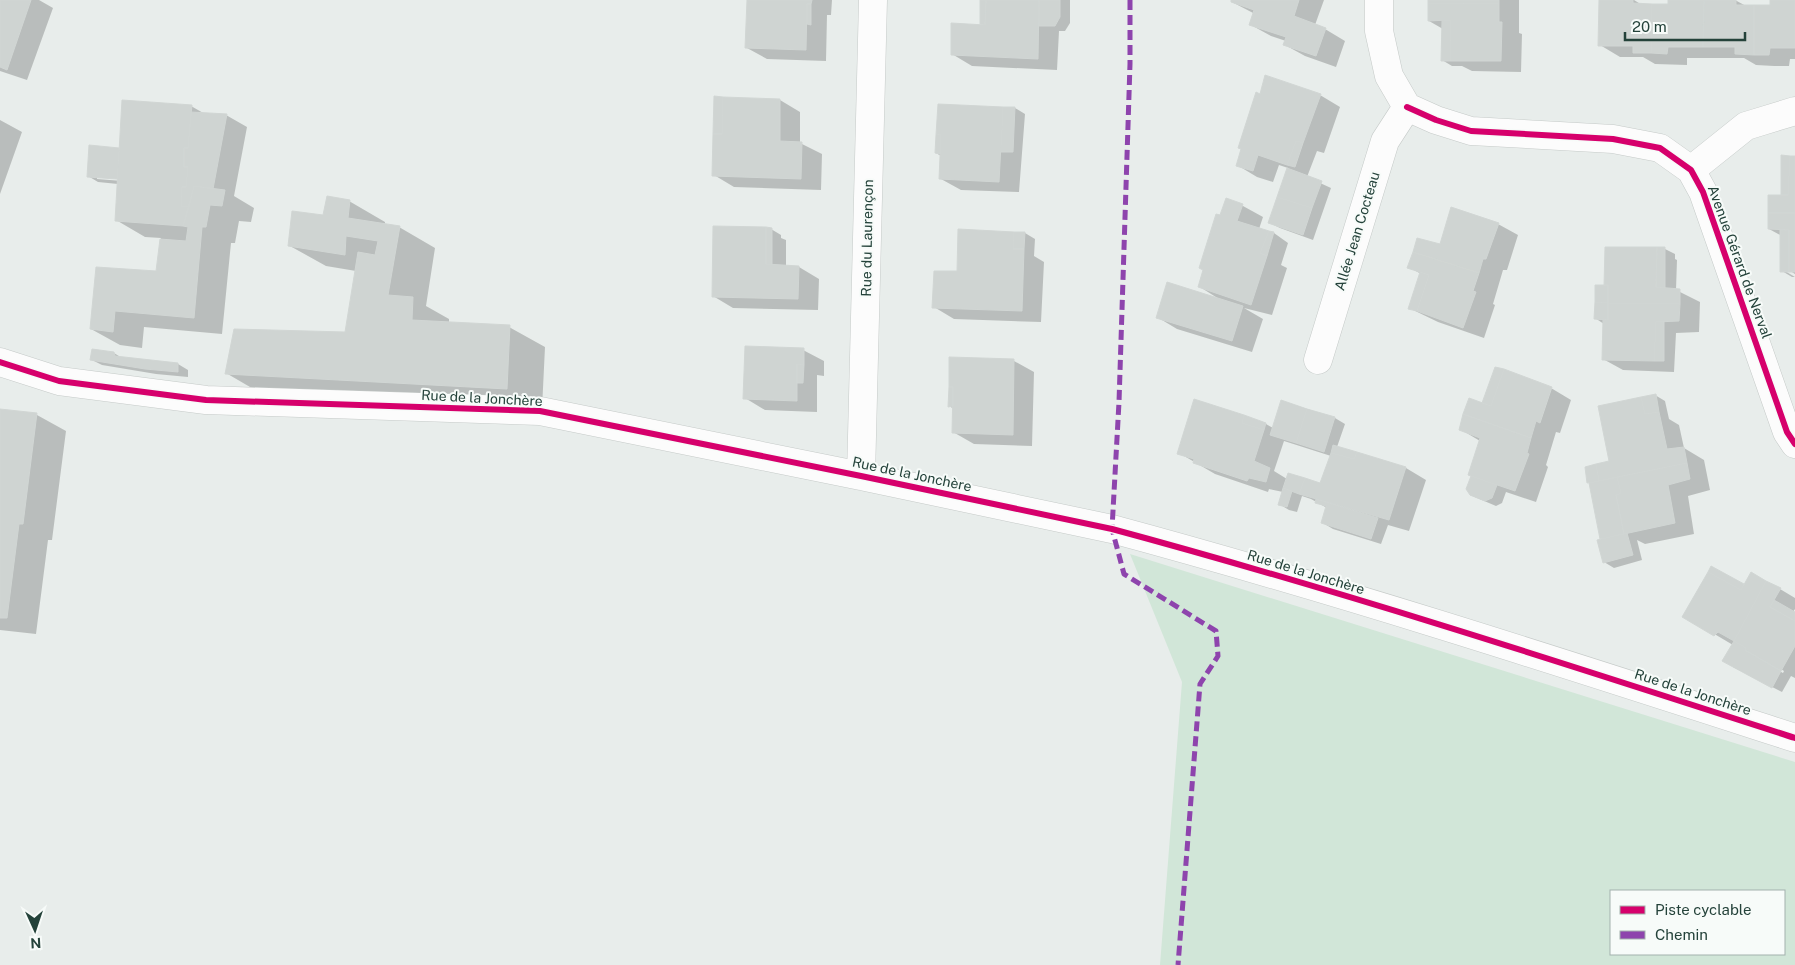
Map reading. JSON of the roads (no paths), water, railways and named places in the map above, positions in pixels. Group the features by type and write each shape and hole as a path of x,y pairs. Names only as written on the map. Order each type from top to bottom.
{"street":[{"name":"Rue du Laurençon","path":"861,476 874,0"},
{"path":"1379,0 1379,31 1390,76 1407,106"},
{"name":"Avenue Gérard de Nerval","path":"1407,106 1436,120 1471,131 1613,139 1660,148 1691,170 1703,192 1787,432 1795,444"},
{"name":"Allée Jean Cocteau","path":"1318,360 1385,140 1407,106"},
{"path":"1691,170 1746,126 1795,111"},
{"name":"Rue de la Jonchère","path":"0,362 59,381 206,400 540,411 861,476 1112,529 1141,537 1293,580 1556,661 1795,738"}]}
